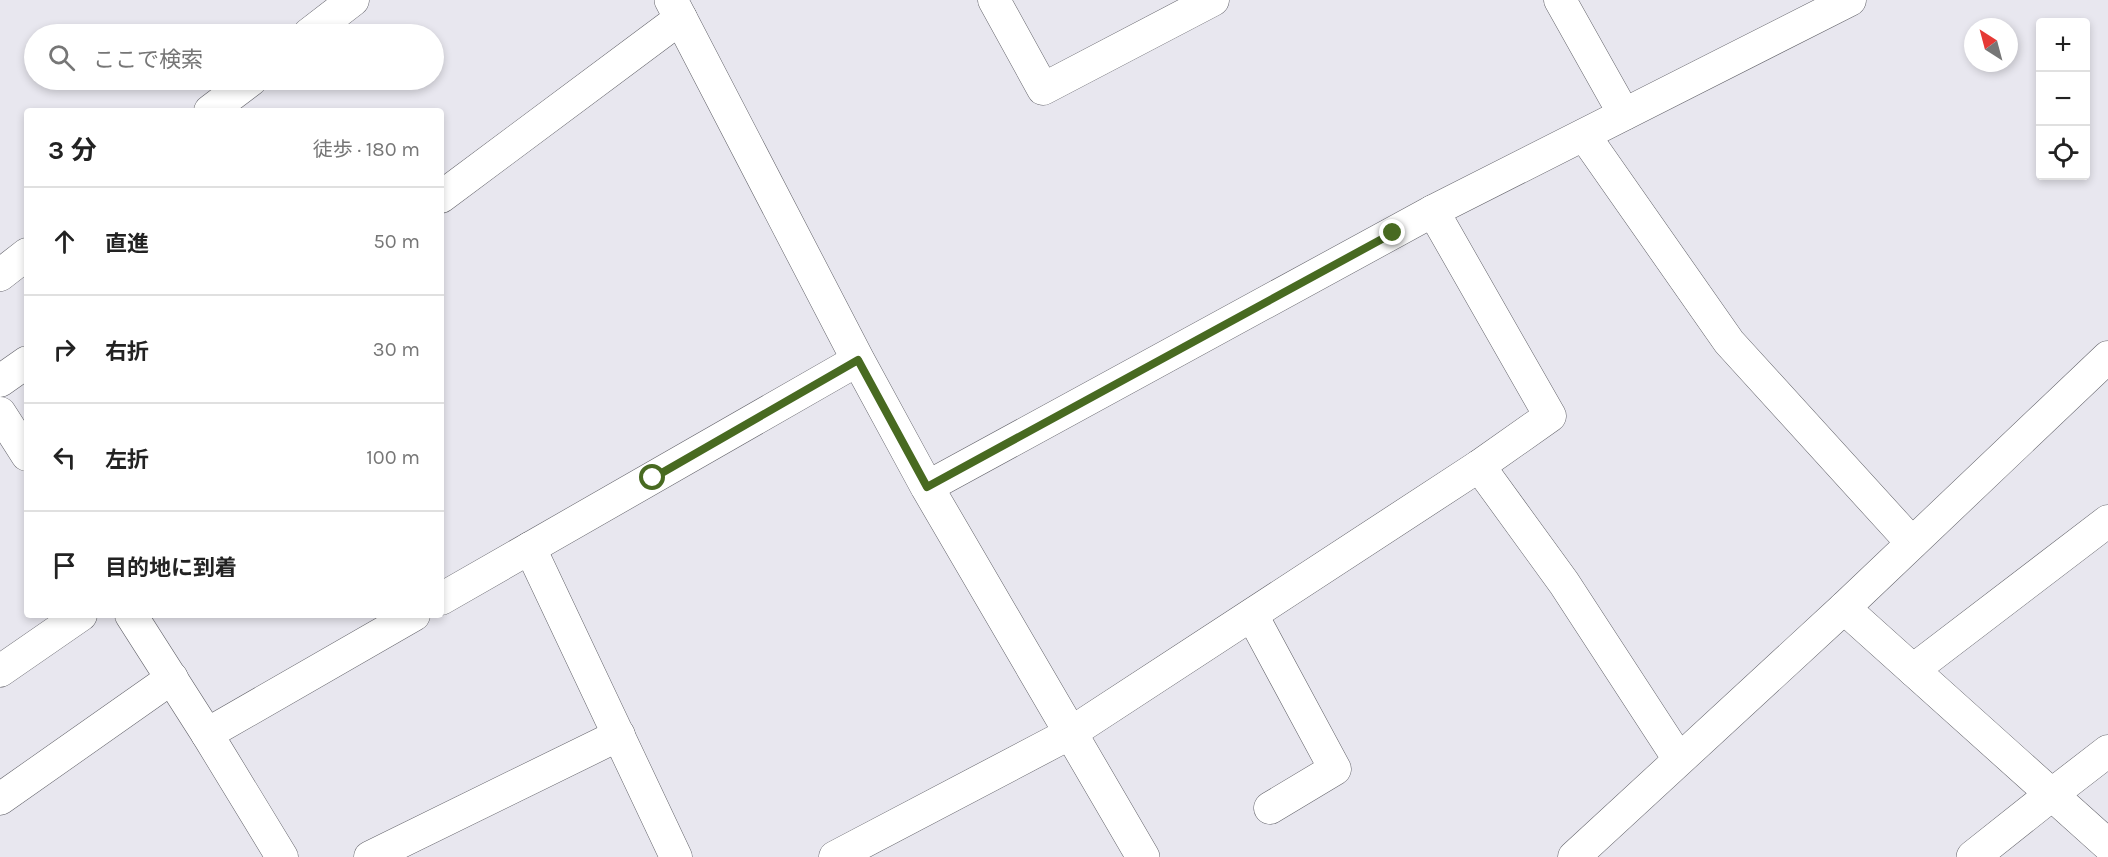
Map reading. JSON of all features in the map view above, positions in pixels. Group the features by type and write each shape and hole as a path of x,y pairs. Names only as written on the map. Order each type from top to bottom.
{"street":[{"path":"322,24 353,0"},
{"path":"994,0 1043,89 1213,0"},
{"path":"1560,0 1624,114"},
{"path":"927,487 1433,211 1850,0"},
{"path":"444,195 676,9 858,360 927,487 1069,734 1143,857"},
{"path":"214,108 238,90"},
{"path":"1584,135 1728,342 1912,543"},
{"path":"835,857 1069,734 1479,466 1550,416 1433,211"},
{"path":"0,275 24,256"},
{"path":"1574,857 1678,758 1844,608 2108,357"},
{"path":"444,597 858,360"},
{"path":"0,381 24,364"},
{"path":"1,418 24,451"},
{"path":"1479,466 1564,583 1678,758"},
{"path":"1913,670 2108,521"},
{"path":"530,548 676,857"},
{"path":"1844,608 2108,844"},
{"path":"1252,615 1335,769 1270,808"},
{"path":"0,671 77,618"},
{"path":"133,618 282,857"},
{"path":"207,734 409,618"},
{"path":"0,799 172,678"},
{"path":"370,857 619,735"},
{"path":"1973,857 2108,751"}],"route":[{"path":"653,478 858,360 927,487 1393,233"}]}
